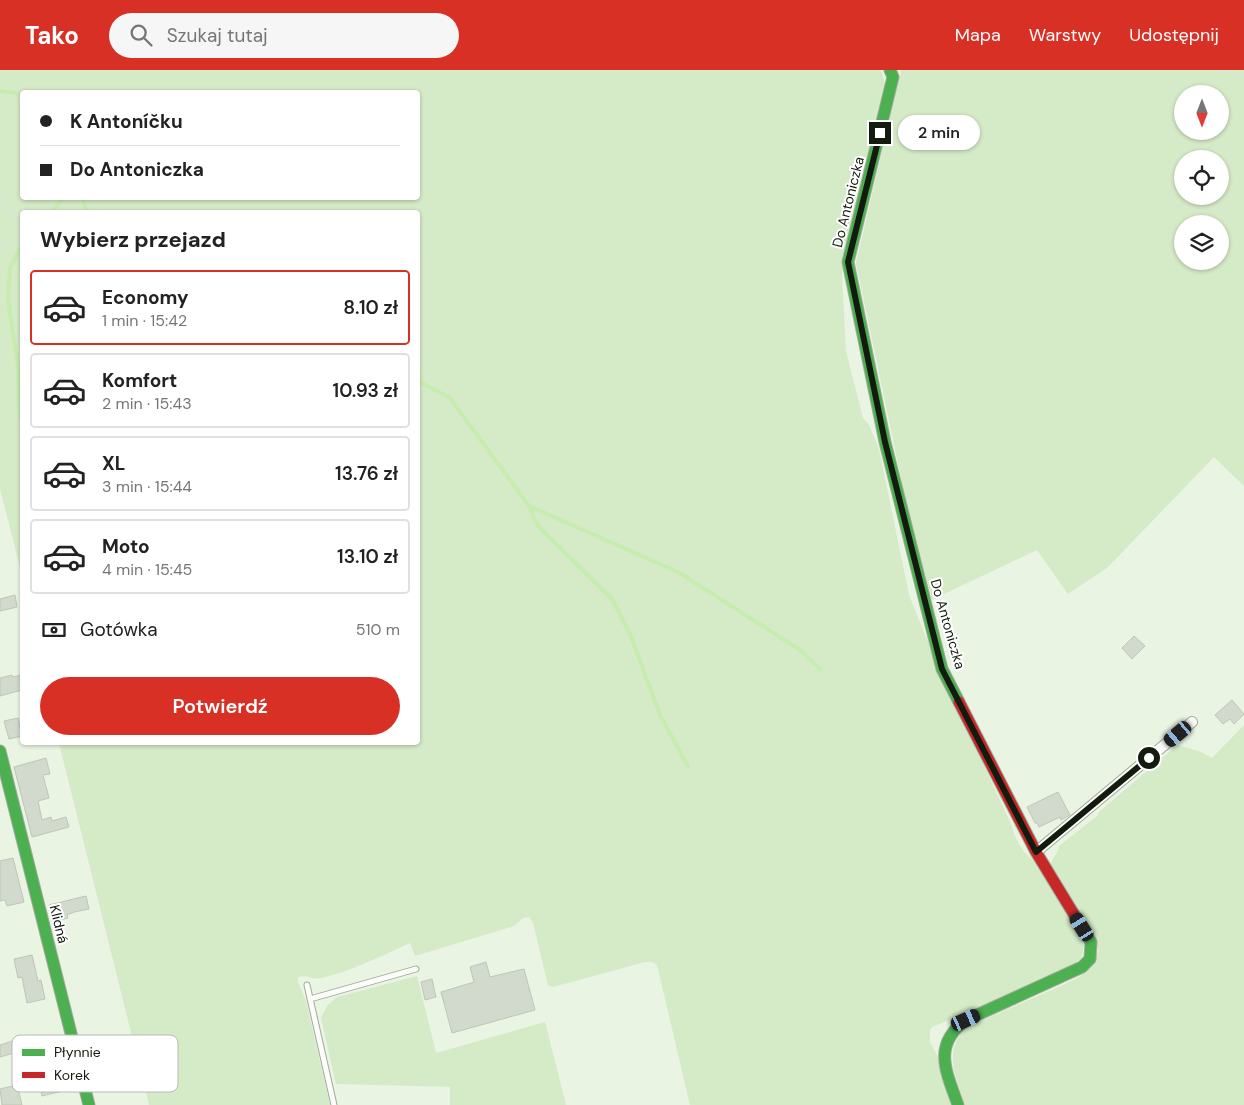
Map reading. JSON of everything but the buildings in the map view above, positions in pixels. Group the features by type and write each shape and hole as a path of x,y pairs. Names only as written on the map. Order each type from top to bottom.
{"street":[{"name":"Do Antoniczka","path":"890,70 893,77 848,262 885,442 942,669 1036,852 1092,942 1090,959 1082,967 954,1027 947,1040 944,1055 958,1105"},
{"path":"1036,852 1192,722"},
{"name":"Klidná","path":"0,751 71,1035"},
{"name":"Klidná","path":"86,1092 89,1105"}],"lane":[{"path":"310,999 416,969"},
{"path":"307,985 334,1105"}],"path":[{"path":"1218,70 1244,77"},
{"path":"0,198 20,222"},
{"path":"0,249 20,232"}],"green space":[{"path":"0,70 881,70 885,84 845,248 842,276 846,351 863,418 869,425 879,449 909,595 937,664 1011,824 1016,839 1024,852 1032,859 1081,936 1084,945 1082,957 1070,968 1032,986 932,1027 930,1030 930,1042 938,1057 953,1105 690,1105 657,965 652,962 645,962 553,987 548,985 533,923 529,917 523,918 514,926 415,956 410,943 366,963 333,975 318,978 298,977 298,982 306,1001 330,1105 149,1105 146,1092 178,1092 178,1035 132,1035 59,745 420,745 420,210 20,210 20,567 0,489"},
{"path":"901,70 1244,70 1244,486 1214,457 1107,568 1068,594 1037,550 927,602 856,263"},
{"path":"1244,725 1244,1105 965,1105 955,1074 953,1055 959,1036 967,1027 1063,985 1079,977 1093,965 1098,951 1096,937 1051,864 1059,846 1097,816 1099,812 1176,746 1201,752 1212,758"},
{"path":"417,976 436,1053 545,1022 566,1105 450,1105 450,1087 336,1084 321,1018 327,1006 337,997"}],"waterway":[{"path":"0,91 20,94"},
{"path":"53,210 62,200"},
{"path":"83,200 86,210"},
{"path":"20,249 10,268 8,300 18,365 20,418"},
{"path":"420,382 450,398 529,506 537,525 612,599 630,634 660,715 688,766"},
{"path":"529,506 678,572 800,650 820,669"}],"traffic: fast":[{"path":"890,70 893,77 848,262 885,442 942,669 959,702"},
{"path":"0,751 71,1035"},
{"path":"958,1105 949,1081 945,1059 945,1049 955,1029 966,1020 1082,967 1090,959 1091,942 1075,916"},
{"path":"86,1092 89,1105"}],"traffic: jam":[{"path":"959,702 1036,852 1075,916"}],"route":[{"path":"880,133 848,262 885,442 942,669 1036,852 1149,758"}]}
